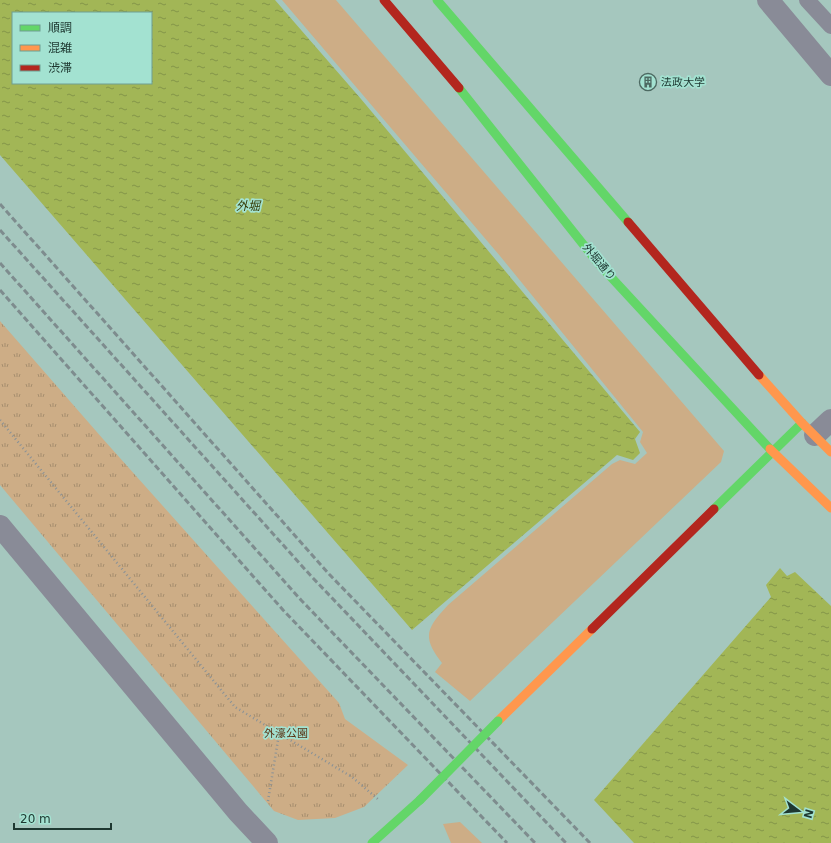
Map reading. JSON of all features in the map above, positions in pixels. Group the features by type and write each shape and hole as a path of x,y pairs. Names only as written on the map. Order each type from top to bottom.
{"main road":[{"name":"外堀通り","path":"384,0 478,110 598,263 772,451 831,508"},
{"path":"437,0 808,429 831,452"},
{"path":"372,843 420,800 772,451 808,429"}],"street":[{"path":"768,0 831,75"},
{"path":"808,429 831,420"},
{"path":"0,526 233,806 267,843"}],"lane":[{"path":"807,0 831,26"}],"path":[{"path":"0,420 235,707 352,777 381,802"},
{"path":"268,803 280,734"}],"green space":[{"path":"282,0 336,0 724,451 721,462 470,701 435,672 442,663 431,646 429,632 431,626 448,605 612,464 620,460 635,464 647,453 640,442 643,432 500,256"},
{"name":"外濠公園","path":"0,321 103,439 339,703 345,719 408,765 364,807 335,818 298,820 274,811 0,485"},
{"path":"460,822 482,843 451,843 443,824"}],"water":[{"name":"外堀","path":"0,0 275,0 361,99 640,432 635,439 640,453 633,460 617,455 412,630 0,155"},
{"path":"780,568 787,576 795,572 831,606 831,843 634,843 594,800 771,597 766,585"}],"railway":[{"path":"0,204 329,574 590,843"},
{"path":"0,230 311,576 566,843"},
{"path":"0,263 301,600 535,843"},
{"path":"0,290 283,610 507,843"}],"traffic: fast":[{"path":"437,0 628,222"},
{"path":"459,88 598,263 770,449"},
{"path":"714,509 802,423"},
{"path":"420,800 498,721"},
{"path":"372,843 420,800"}],"traffic: slow":[{"path":"759,375 802,423 831,452"},
{"path":"770,449 831,508"},
{"path":"498,721 592,629"}],"traffic: jam":[{"path":"384,0 459,88"},
{"path":"628,222 759,375"},
{"path":"592,629 714,509"}],"place":[{"name":"法政大学","path":"648,82"}]}
